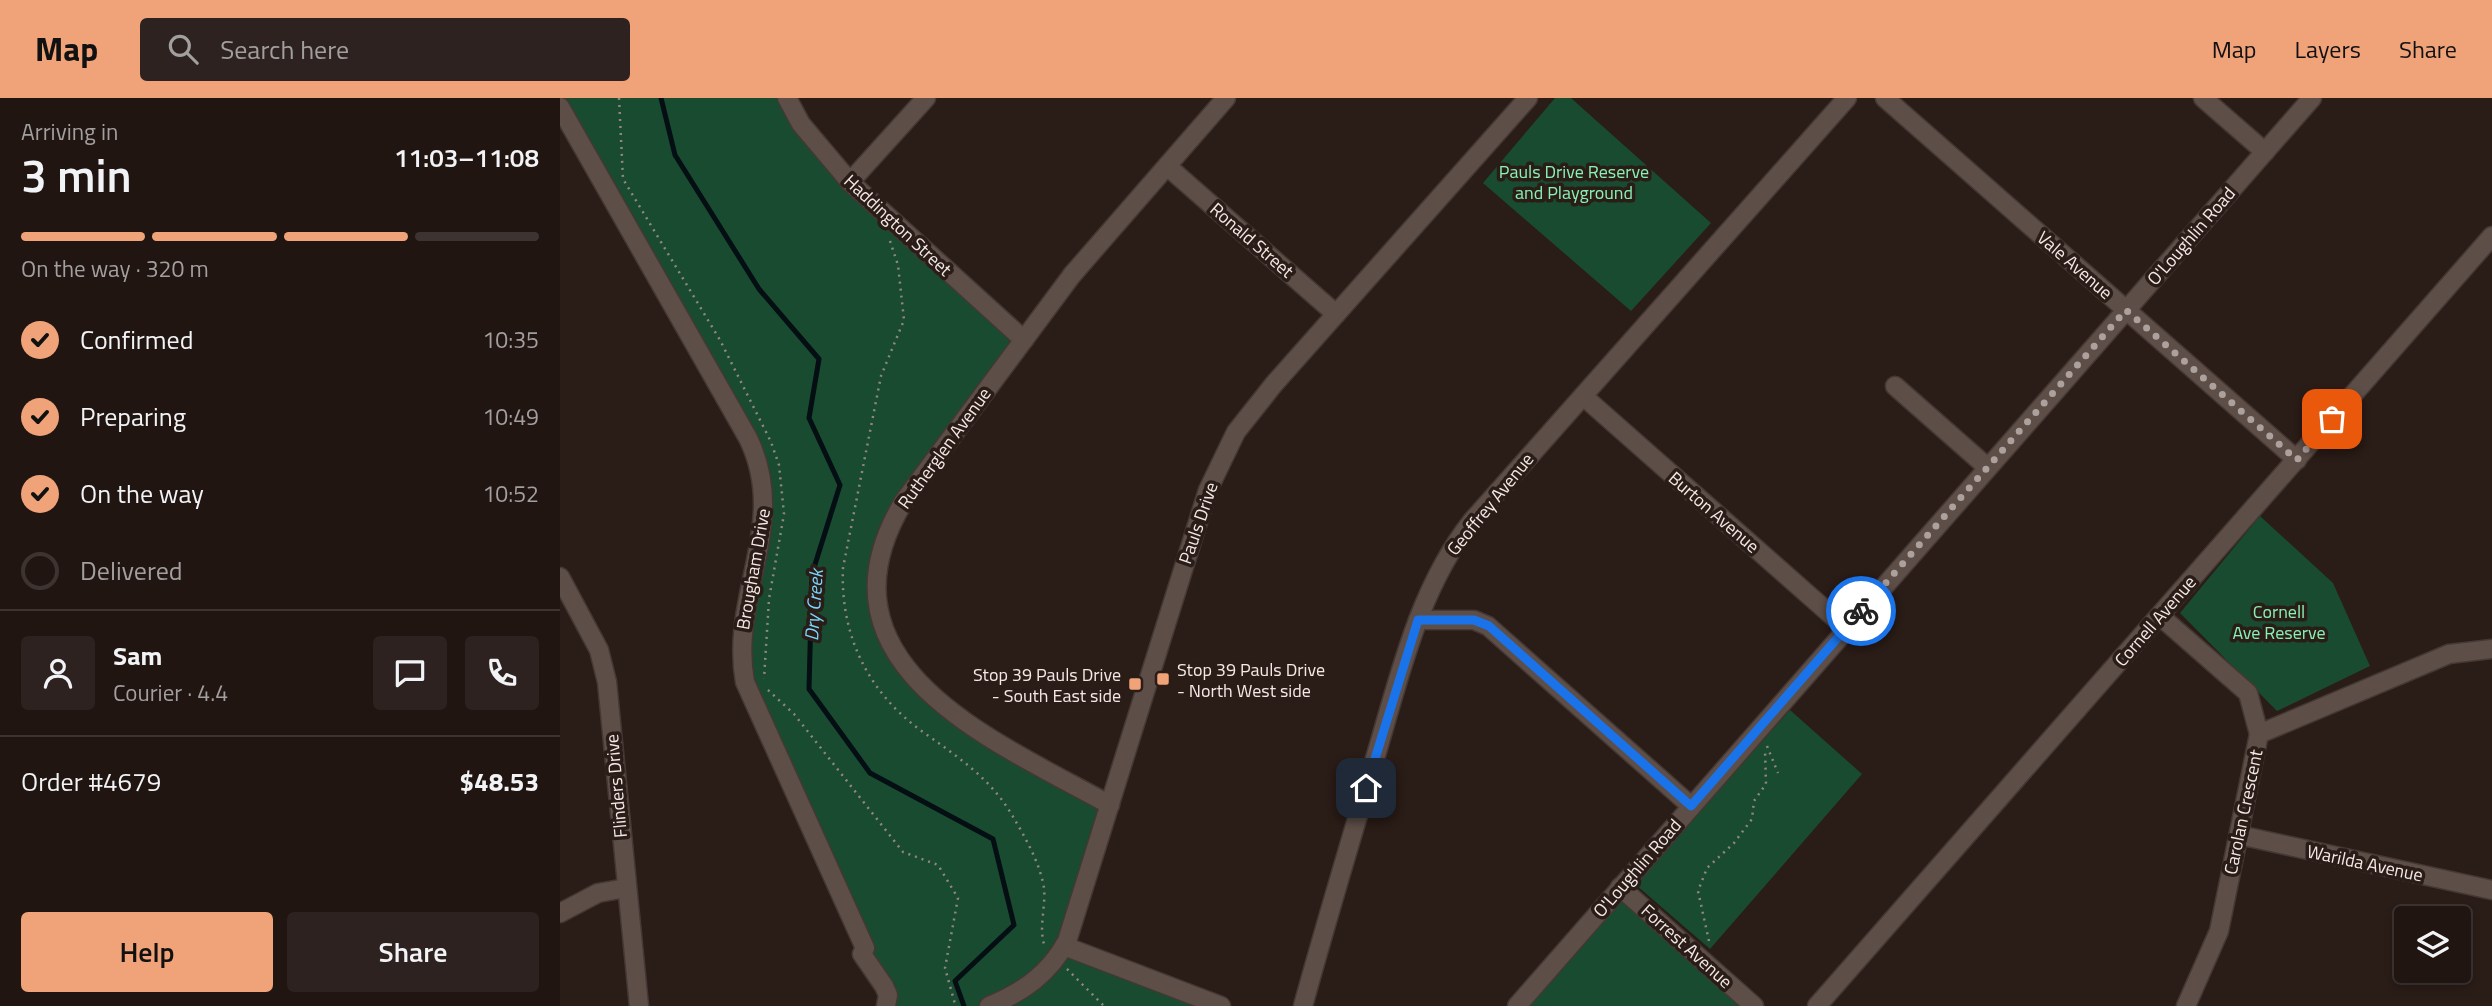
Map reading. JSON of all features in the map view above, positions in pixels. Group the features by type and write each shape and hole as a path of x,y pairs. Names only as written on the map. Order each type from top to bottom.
{"street":[{"name":"Haddington Street","path":"787,98 801,124 850,182 1024,340"},
{"path":"850,182 926,98"},
{"name":"Pauls Drive","path":"990,1005 1032,984 1060,952 1076,917 1208,490 1221,460 1253,409 1528,98"},
{"name":"Geoffrey Avenue","path":"1303,1006 1418,620 1437,574 1458,539 1847,98"},
{"name":"Vale Avenue","path":"1885,98 2297,460"},
{"path":"2203,98 2265,152"},
{"name":"O'Loughlin Road","path":"1517,1006 2312,98"},
{"name":"Rutherglen Avenue","path":"1110,805 988,736 925,691 894,650 880,605 880,565 894,517 1098,243 1167,166 1219,100"},
{"name":"Brougham Drive","path":"560,107 748,438 760,465 765,510 742,637 745,682 865,948 862,954 888,995 886,1006"},
{"name":"Ronald Street","path":"1167,166 1336,314"},
{"name":"Cornell Avenue","path":"1817,1006 2492,236"},
{"path":"1895,386 1987,467"},
{"name":"Burton Avenue","path":"1583,396 1846,628"},
{"name":"Flinders Drive","path":"560,577 593,637 603,663 639,1006"},
{"path":"2160,616 2248,693 2259,734"},
{"path":"1418,620 1474,620 1489,626 1691,806"},
{"name":"Carolan Crescent","path":"2186,1006 2219,931 2259,734 2449,654 2492,649"},
{"name":"Warilda Avenue","path":"2239,835 2492,890"},
{"name":"Forrest Avenue","path":"1620,887 1754,1006"},
{"path":"560,913 598,892 626,888"},
{"path":"1060,952 1221,1006"}],"path":[{"path":"619,98 623,180"},
{"path":"884,214 898,265 904,320 881,376 866,445 843,568 842,597 846,616 865,673 883,698 922,732 973,767 1012,814 1044,889 1044,943 1060,952 1104,1006"},
{"path":"764,686 794,714 903,852 938,865 958,898 945,968 955,1004"},
{"path":"1707,950 1708,929 1698,891 1707,868 1734,844 1752,820 1754,801 1766,784 1766,743 1778,773"}],"green space":[{"path":"560,98 787,98 831,162 1024,340 898,510 880,605 922,688 1110,805 1062,952 1225,1006 886,1006 747,691 763,479 560,110"},
{"name":"Pauls Drive Reserve and Playground","path":"1555,98 1571,98 1711,223 1631,311 1483,183"},
{"name":"Cornell Ave Reserve","path":"2260,516 2333,583 2370,666 2277,711 2180,613"},
{"path":"1790,710 1862,774 1710,949 1636,885"},
{"path":"1620,887 1754,1006 1512,1006"}],"waterway":[{"name":"Dry Creek","path":"661,98 675,155 759,289 819,359 809,418 840,485 812,574 809,689 870,773 993,839 1014,925 955,981 964,1006"}],"way so far":[{"path":"1861,611 2126,310 2297,460 2332,419"}],"place":[{"name":"Stop 39 Pauls Drive - North West side","path":"1163,679"},
{"name":"Stop 39 Pauls Drive - South East side","path":"1135,684"}],"route":[{"path":"1366,788 1418,620 1463,619 1481,621 1489,626 1691,806 1861,611"}]}
